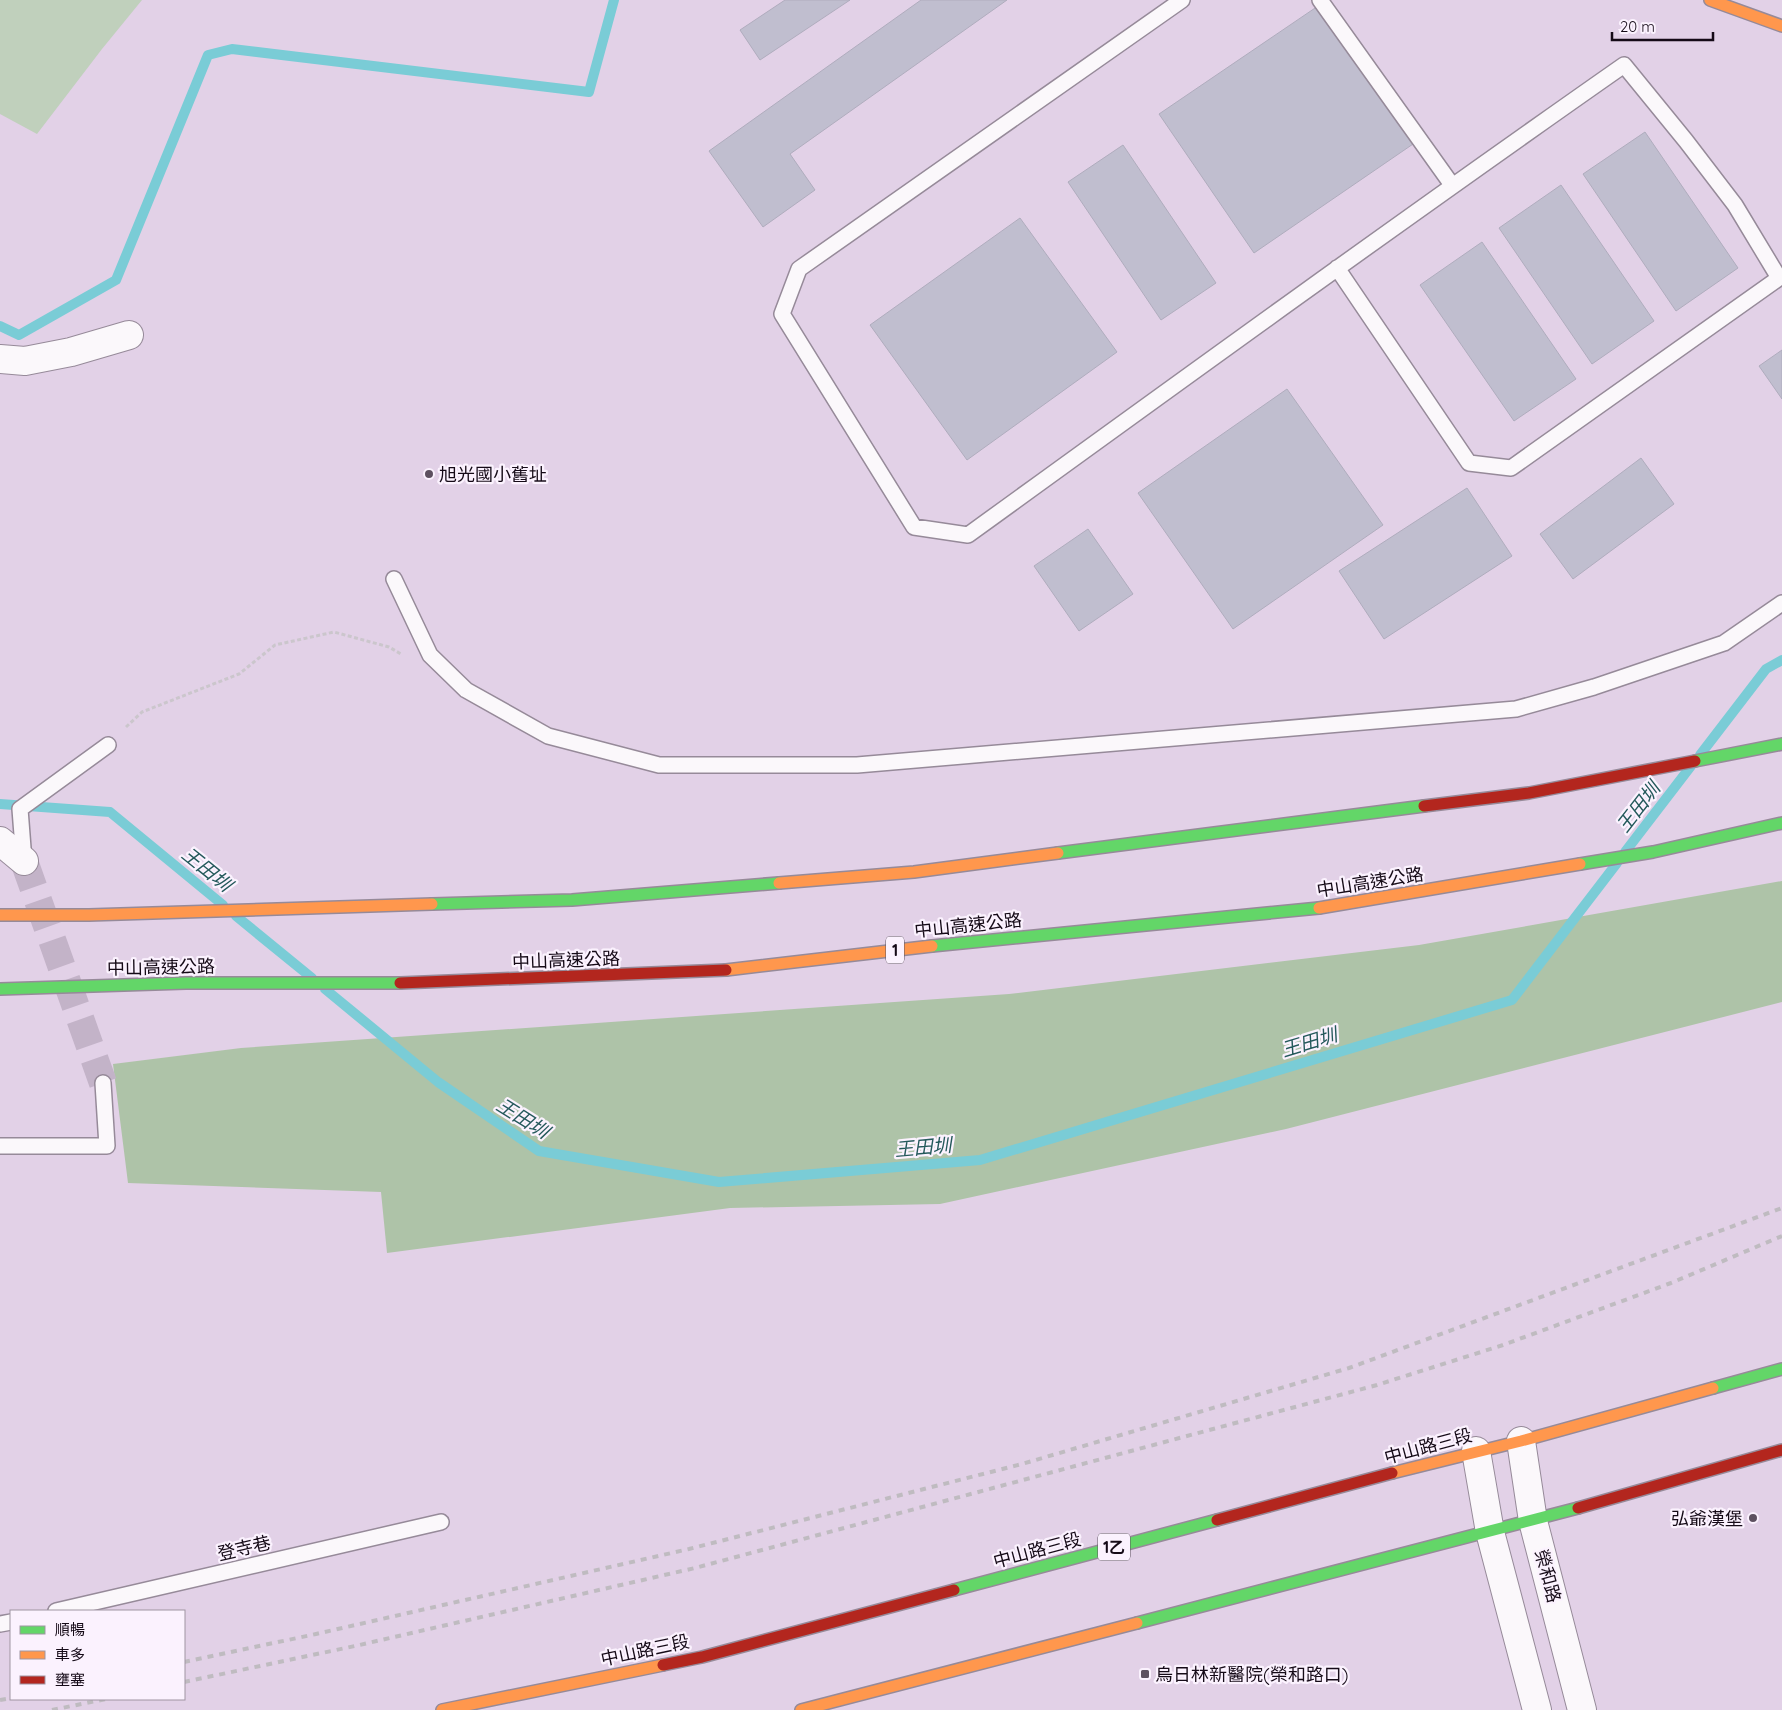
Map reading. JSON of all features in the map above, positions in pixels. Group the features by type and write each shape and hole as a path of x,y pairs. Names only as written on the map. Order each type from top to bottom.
{"main road":[{"path":"1710,0 1782,26"},
{"path":"0,914 90,915 572,900 914,872 1529,793 1782,744"},
{"name":"中山高速公路","path":"0,989 186,983 422,983 711,972 892,950 1337,906 1653,852 1782,823"},
{"name":"中山路三段","path":"442,1710 702,1657 1476,1451 1521,1441 1782,1369"},
{"path":"801,1710 1533,1521 1782,1450"}],"street":[{"path":"0,358 25,361 71,352 129,335"},
{"path":"0,841 24,861"},
{"name":"榮和路","path":"1521,1441 1533,1521 1582,1710"},
{"path":"1476,1451 1490,1532 1537,1710"}],"lane":[{"path":"1182,0 799,269 782,314 914,527 968,535 1337,268 1452,185 1624,65 1686,140 1735,205 1779,278 1512,468 1469,463 1337,268"},
{"path":"1320,0 1452,185"},
{"path":"394,579 430,656 466,690 548,736 659,764 857,766 1516,709 1594,687 1724,643 1782,603"},
{"path":"24,861 20,809 108,745"},
{"path":"0,1146 107,1146 103,1083"},
{"name":"登寺巷","path":"60,1610 441,1522"}],"path":[{"path":"108,745 142,712 240,674 275,645 334,632 389,647 406,656"}],"green space":[{"path":"0,0 142,0 37,134 0,114"},
{"path":"1782,881 1782,1002 1286,1129 940,1204 730,1208 387,1253 381,1192 128,1183 113,1064 241,1048 1009,994 1419,945"}],"building":[{"path":"785,0 850,0 760,60 740,30"},
{"path":"921,0 1007,0 790,154 815,190 763,227 709,151"},
{"path":"1321,4 1416,142 1254,253 1159,114"},
{"path":"1645,132 1738,268 1676,311 1583,174"},
{"path":"1123,145 1216,283 1161,320 1068,182"},
{"path":"1561,185 1654,321 1592,364 1499,228"},
{"path":"1020,218 1117,352 967,460 870,325"},
{"path":"1482,242 1576,379 1514,421 1420,285"},
{"path":"1782,350 1782,399 1759,366"},
{"path":"1287,389 1383,525 1233,629 1138,493"},
{"path":"1641,458 1674,504 1573,579 1540,534"},
{"path":"1467,488 1512,556 1384,639 1339,571"},
{"path":"1088,529 1133,594 1079,631 1034,566"}],"waterway":[{"path":"0,326 19,335 116,280 208,55 232,49 589,92 614,0"},
{"name":"王田圳","path":"1700,755 1766,669 1782,660"},
{"name":"王田圳","path":"1625,852 1691,766"},
{"name":"王田圳","path":"0,804 110,812 223,905"},
{"name":"王田圳","path":"325,989 438,1082 539,1151 719,1182 980,1160 1512,1000 1617,863"},
{"name":"王田圳","path":"236,916 312,978"}],"tunnel":[{"path":"24,861 103,1083"}],"railway":[{"path":"185,1662 689,1549 1022,1464 1349,1368 1782,1208"},
{"path":"185,1682 355,1646 695,1568 1377,1385 1503,1345 1671,1283 1782,1236"},
{"path":"0,1700 10,1698"},
{"path":"52,1710 101,1700"}],"traffic: fast":[{"path":"1695,761 1782,744"},
{"path":"1058,853 1424,806"},
{"path":"1580,864 1653,852 1782,823"},
{"path":"432,904 572,900 779,883"},
{"path":"932,946 1319,908"},
{"path":"0,989 186,983 400,983"},
{"path":"1713,1388 1782,1369"},
{"path":"1137,1623 1578,1508"},
{"path":"954,1590 1217,1520"}],"traffic: slow":[{"path":"1710,0 1782,26"},
{"path":"779,883 914,872 1058,853"},
{"path":"1319,908 1580,864"},
{"path":"0,915 89,915 432,904"},
{"path":"726,970 932,946"},
{"path":"1392,1473 1521,1441 1713,1388"},
{"path":"801,1710 1137,1623"},
{"path":"442,1710 663,1665"}],"traffic: jam":[{"path":"1424,806 1529,793 1695,761"},
{"path":"400,983 726,970"},
{"path":"1578,1508 1782,1450"},
{"path":"1217,1520 1392,1473"},
{"path":"663,1665 702,1657 954,1590"}],"place":[{"name":"旭光國小舊址","path":"429,474"},
{"name":"弘爺漢堡","path":"1753,1518"},
{"name":"烏日林新醫院(榮和路口)","path":"1145,1674"}]}
